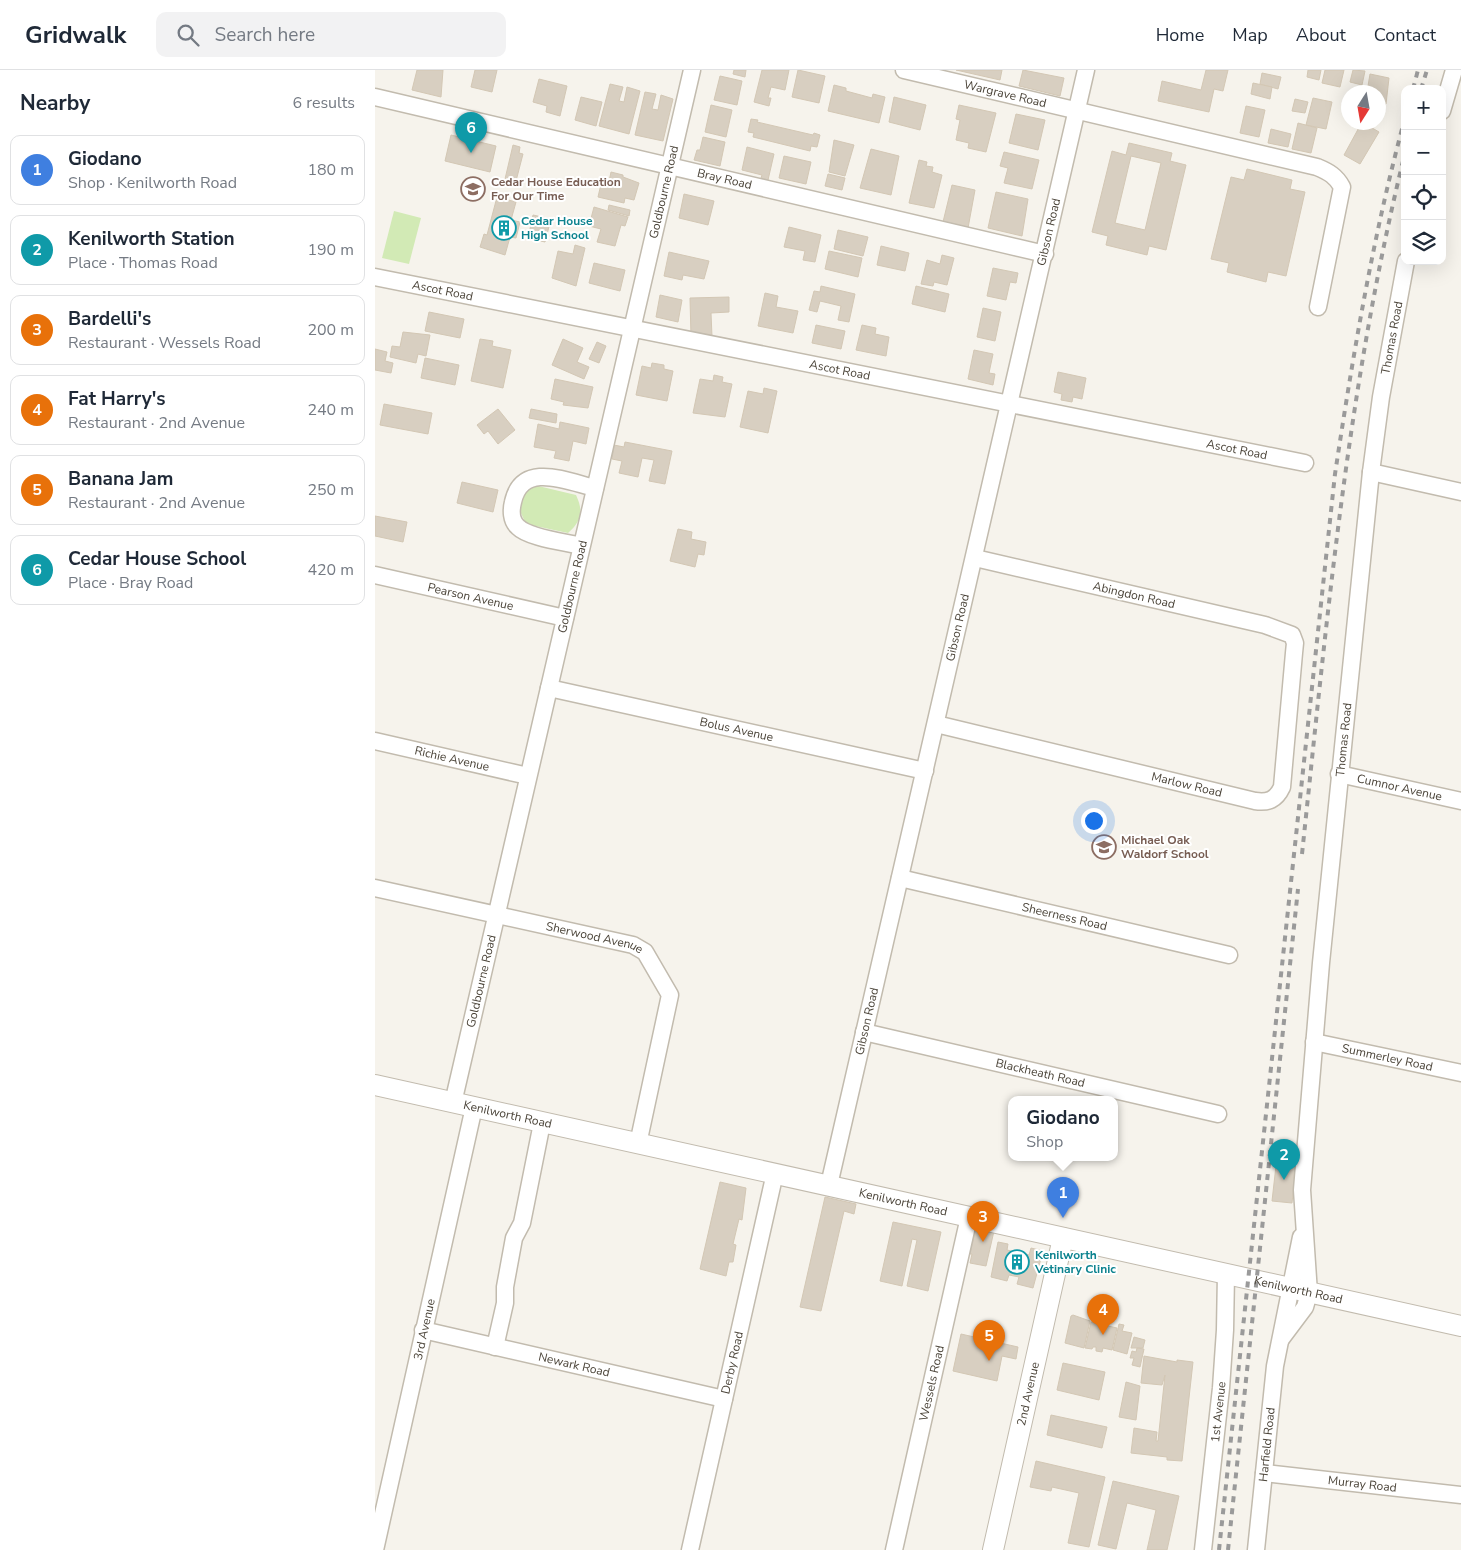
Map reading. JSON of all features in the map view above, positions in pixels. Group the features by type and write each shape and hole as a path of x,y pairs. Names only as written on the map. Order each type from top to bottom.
{"street":[{"name":"Goldbourne Road","path":"453,1103 692,70"},
{"name":"Wargrave Road","path":"904,70 1317,167 1338,178 1342,186 1318,307"},
{"name":"Gibson Road","path":"829,1185 1087,70"},
{"path":"1446,97 1454,70"},
{"name":"Bray Road","path":"375,96 1045,254"},
{"name":"Thomas Road","path":"1300,1291 1309,1258 1303,1220 1302,1190 1339,774 1371,472 1383,388 1405,265"},
{"name":"Ascot Road","path":"375,277 1305,463"},
{"path":"1371,472 1461,492"},
{"path":"581,546 527,533 519,528 512,516 515,492 518,485 533,477 546,477 595,488"},
{"name":"Abingdon Road","path":"975,558 1265,625 1292,635"},
{"name":"Pearson Avenue","path":"375,575 565,618"},
{"name":"Marlow Road","path":"936,724 1265,802 1278,795 1282,787 1295,648 1292,635"},
{"name":"Bolus Avenue","path":"549,688 925,771"},
{"name":"Richie Avenue","path":"375,741 528,776"},
{"name":"Cumnor Avenue","path":"1339,774 1461,801"},
{"name":"Sheerness Road","path":"899,878 1229,955"},
{"name":"Sherwood Avenue","path":"375,888 637,946 645,952 668,989 670,999 638,1144"},
{"name":"Blackheath Road","path":"864,1032 1218,1114"},
{"name":"Summerley Road","path":"1314,1042 1461,1073"},
{"name":"Kenilworth Road","path":"375,1085 1461,1326"},
{"name":"3rd Avenue","path":"375,1550 474,1107"},
{"path":"495,1347 505,1303 505,1287 514,1238 522,1223 542,1123"},
{"name":"Derby Road","path":"689,1550 775,1174"},
{"name":"Wessels Road","path":"894,1550 969,1217"},
{"name":"2nd Avenue","path":"993,1550 1063,1238"},
{"name":"1st Avenue","path":"1203,1550 1221,1388 1226,1274"},
{"name":"Harfield Road","path":"1256,1550 1275,1366 1281,1339 1305,1307 1300,1291"},
{"name":"Newark Road","path":"423,1330 724,1399"},
{"name":"Murray Road","path":"1264,1473 1461,1495"}],"green space":[{"path":"394,211 421,218 409,264 382,258"},
{"path":"534,485 576,495 580,506 580,516 568,533 526,524 520,511 525,491"}],"building":[{"path":"417,70 443,70 441,97 412,90"},
{"path":"475,70 497,70 492,92 471,87"},
{"path":"734,70 746,70 745,77 733,74"},
{"path":"762,70 789,70 785,90 771,87 768,98 771,98 769,106 754,102"},
{"path":"798,70 825,76 819,103 792,97"},
{"path":"956,70 1002,70 1000,80"},
{"path":"1023,70 1064,78 1060,96 1019,86"},
{"path":"1206,70 1228,70 1223,91 1214,89 1209,112 1158,101 1162,81 1201,90"},
{"path":"1308,70 1321,70 1319,80 1307,77"},
{"path":"1325,70 1344,70 1340,87 1322,83"},
{"path":"1353,70 1365,71 1362,85 1350,82"},
{"path":"1262,73 1281,77 1278,89 1260,84"},
{"path":"1370,74 1389,78 1386,104 1386,85 1368,85"},
{"path":"720,76 742,81 737,105 714,100"},
{"path":"539,79 567,86 560,116 546,112 547,106 533,102"},
{"path":"1253,83 1272,87 1270,99 1251,94"},
{"path":"610,84 623,87 619,101 624,102 627,87 640,91 629,134 599,126"},
{"path":"834,85 846,88 846,91 872,98 873,94 885,97 879,123 828,111"},
{"path":"645,92 656,94 652,109 658,110 661,95 673,99 663,141 635,135"},
{"path":"581,97 602,102 596,126 575,120"},
{"path":"894,97 926,105 920,130 889,122"},
{"path":"1313,98 1332,102 1326,129 1306,125"},
{"path":"1295,99 1308,102 1305,113 1292,111"},
{"path":"711,105 732,110 726,137 705,132"},
{"path":"959,105 996,113 986,152 968,148 969,143 956,140 960,120 956,119"},
{"path":"1246,106 1265,110 1259,137 1240,133"},
{"path":"1016,114 1045,120 1038,150 1009,143"},
{"path":"751,119 813,135 814,133 820,135 817,147 811,146 810,151 753,137 754,133 748,132"},
{"path":"1298,123 1317,128 1311,153 1292,149"},
{"path":"1271,129 1291,134 1288,147 1268,143"},
{"path":"1358,130 1376,130 1379,132 1360,164 1344,155"},
{"path":"451,135 496,146 490,172 445,161"},
{"path":"703,137 725,142 720,166 694,160 697,150 700,150"},
{"path":"834,140 854,145 845,176 829,172"},
{"path":"1129,143 1172,153 1170,161 1186,165 1166,250 1149,246 1147,255 1106,245 1108,236 1092,232 1112,151 1126,155","holes":["1131,156 1161,163 1145,230 1115,223"]},
{"path":"513,145 520,147 519,153 523,154 516,181 505,179"},
{"path":"747,147 774,154 768,180 761,178 762,175 742,170"},
{"path":"871,149 899,156 891,195 860,188"},
{"path":"1004,152 1039,160 1032,189 1004,183 1008,168 1000,166"},
{"path":"784,156 811,162 806,184 779,178"},
{"path":"919,160 927,162 926,166 933,167 932,172 942,175 934,208 909,203"},
{"path":"1247,169 1292,180 1290,189 1305,192 1286,276 1268,272 1266,282 1227,272 1229,263 1211,259 1231,177 1244,180"},
{"path":"611,172 623,175 623,177 639,183 634,200 625,198 624,203 598,197 601,184 608,186"},
{"path":"828,174 845,178 842,190 825,186"},
{"path":"952,185 975,190 968,228 943,222"},
{"path":"996,192 1028,199 1022,236 988,228"},
{"path":"684,194 714,201 708,225 679,218"},
{"name":"Cedar House High School","path":"497,197 516,202 511,220 520,222 516,238 510,237 505,255 480,247 484,234 487,235"},
{"path":"609,205 630,210 629,216 608,210"},
{"path":"594,207 628,217 625,226 621,225 615,246 597,242 601,229 589,226"},
{"path":"533,215 551,219 545,242 528,238"},
{"path":"789,227 821,235 815,262 803,260 805,251 784,247"},
{"path":"838,230 868,237 863,256 834,249"},
{"path":"575,245 585,248 576,286 552,278 558,251 573,254"},
{"path":"881,246 909,253 905,271 877,265"},
{"path":"829,251 862,258 858,277 825,269"},
{"path":"669,252 709,261 704,279 683,275 682,280 664,276"},
{"path":"942,255 954,258 947,285 934,282 933,286 921,284 927,260 940,264"},
{"path":"594,263 625,270 620,291 589,283"},
{"path":"993,268 1018,273 1016,283 1010,282 1006,300 987,296"},
{"path":"821,286 855,294 849,322 838,320 841,306 820,301 817,312 809,310 814,291 820,292"},
{"path":"916,286 949,294 945,312 912,304"},
{"path":"765,293 778,296 776,307 798,311 793,333 758,326"},
{"path":"660,295 682,300 678,322 656,317"},
{"path":"729,297 729,312 711,313 712,337 691,337 690,298"},
{"path":"983,308 1001,312 995,341 977,337"},
{"path":"429,312 464,319 460,338 425,331"},
{"path":"816,325 845,331 841,349 812,343"},
{"path":"862,325 876,328 875,334 889,337 886,356 856,350"},
{"path":"403,332 430,335 426,356 418,354 416,363 390,357 392,346 400,347"},
{"path":"480,339 493,341 492,346 511,350 503,388 471,381"},
{"path":"563,339 583,348 577,362 589,367 584,379 552,365"},
{"path":"597,342 606,346 599,363 589,359"},
{"path":"375,349 387,352 385,361 393,363 391,373 375,370"},
{"path":"974,350 993,354 989,373 995,374 993,385 968,379"},
{"path":"425,358 459,365 455,385 421,378"},
{"path":"652,363 664,365 664,369 673,371 667,401 636,395 642,366 651,368"},
{"path":"1058,372 1086,378 1082,399 1073,397 1072,402 1061,400 1062,394 1054,392"},
{"path":"714,375 723,377 722,382 732,384 725,417 693,413 700,379 713,381"},
{"path":"555,379 593,387 588,408 563,405 564,402 551,399"},
{"path":"764,388 777,391 768,433 740,427 748,391 763,394"},
{"path":"384,404 432,413 428,434 380,425"},
{"path":"498,409 515,430 498,444 488,431 484,434 477,425"},
{"path":"531,409 557,414 556,423 529,418"},
{"path":"560,422 589,428 586,444 573,441 569,461 554,458 556,451 534,447 538,424 559,429"},
{"path":"625,442 672,451 665,484 649,481 654,460 642,458 638,477 619,473 622,461 612,459 614,445 624,447"},
{"path":"462,482 498,490 493,512 457,503"},
{"path":"375,516 407,522 403,542 375,536"},
{"path":"678,529 692,532 691,539 706,542 704,555 698,554 695,567 670,561"},
{"path":"1277,1157 1297,1159 1292,1203 1272,1201"},
{"path":"720,1182 746,1188 742,1220 739,1219 733,1244 736,1245 733,1262 729,1262 726,1276 700,1269"},
{"path":"825,1197 856,1204 854,1214 844,1211 821,1311 800,1307"},
{"path":"893,1222 941,1232 928,1291 907,1286 917,1240 912,1239 902,1286 880,1281"},
{"path":"976,1227 994,1231 986,1266 970,1263"},
{"name":"Kenilworth Vetinary Clinic","path":"998,1242 1008,1244 1007,1250 1029,1255 1031,1248 1043,1251 1033,1288 1017,1284 1019,1277 1009,1275 1007,1281 991,1277"},
{"path":"1071,1316 1090,1321 1084,1348 1065,1343"},
{"path":"1091,1322 1117,1328 1112,1350 1103,1348 1102,1352 1096,1351 1096,1347 1092,1349 1085,1348"},
{"path":"1119,1324 1124,1325 1122,1331 1132,1333 1127,1354 1113,1350"},
{"path":"961,1334 1018,1347 1016,1359 1002,1356 997,1381 953,1371"},
{"path":"1134,1337 1145,1340 1143,1348 1131,1348"},
{"path":"1137,1348 1144,1349 1140,1367 1132,1365 1134,1358 1130,1358 1132,1351 1136,1352"},
{"path":"1144,1356 1177,1362 1177,1360 1193,1362 1182,1461 1167,1460 1167,1457 1131,1453 1134,1428 1157,1432 1156,1441 1158,1441 1165,1375 1162,1385 1141,1383"},
{"path":"1063,1363 1105,1372 1099,1400 1057,1390"},
{"path":"1126,1382 1140,1386 1136,1420 1119,1417"},
{"path":"1051,1415 1107,1427 1102,1448 1047,1435"},
{"path":"1036,1461 1105,1477 1089,1547 1068,1543 1079,1493 1052,1487 1051,1491 1030,1487"},
{"path":"1113,1481 1179,1496 1167,1550 1147,1550 1156,1510 1127,1503 1116,1549 1098,1545"}],"railway":[{"path":"1414,85 1418,70"},
{"path":"1422,85 1427,70"},
{"path":"1219,1550 1335,474 1365,295 1383,206 1402,130"},
{"path":"1302,854 1341,502 1368,327 1401,170"},
{"path":"1228,1550 1298,889"}],"place":[{"name":"Cedar House School","path":"471,153"},
{"name":"Cedar House Education For Our Time","path":"473,189"},
{"name":"Cedar House High School","path":"504,228"},
{"name":"Michael Oak Waldorf School","path":"1104,847"},
{"name":"Kenilworth Station","path":"1284,1180"},
{"name":"Giodano","path":"1063,1218"},
{"name":"Bardelli's","path":"983,1242"},
{"name":"Kenilworth Vetinary Clinic","path":"1017,1262"},
{"name":"Fat Harry's","path":"1103,1335"},
{"name":"Banana Jam","path":"989,1361"}]}
